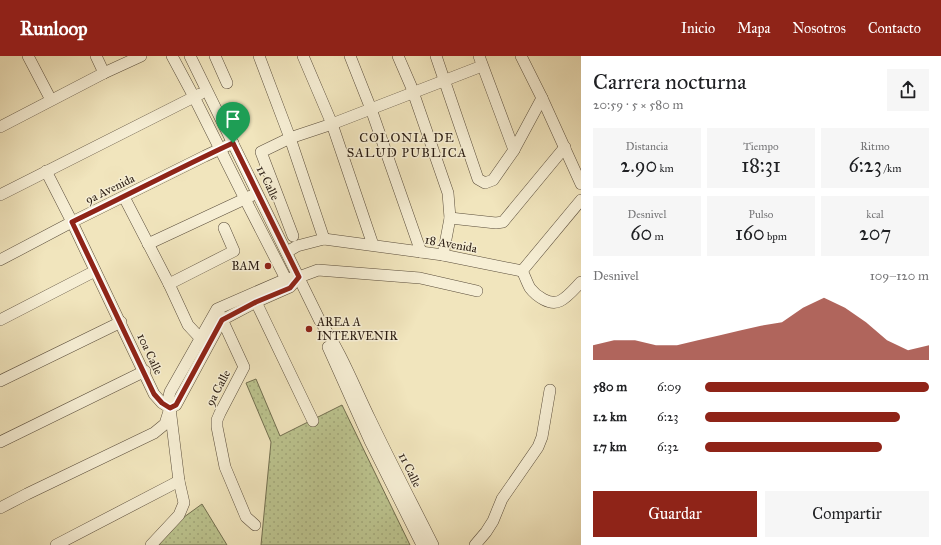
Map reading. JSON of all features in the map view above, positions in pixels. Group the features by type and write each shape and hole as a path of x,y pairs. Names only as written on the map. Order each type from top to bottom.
{"street":[{"path":"28,56 51,100"},
{"path":"96,56 104,72"},
{"path":"0,127 104,72 141,56"},
{"path":"172,56 288,283"},
{"name":"11 Calle","path":"190,56 320,321 326,341 370,441 422,545"},
{"path":"215,56 227,83"},
{"path":"259,56 290,138 324,239"},
{"path":"303,56 332,124 373,245"},
{"path":"350,56 371,109 421,252"},
{"path":"398,56 413,93 448,193 450,218 443,255"},
{"path":"436,56 478,179 485,183 493,180 514,150 542,98"},
{"path":"521,56 565,147 581,184"},
{"path":"293,236 261,152 290,138 332,124 445,81 481,61 514,150"},
{"path":"0,195 207,91"},
{"name":"9a Avenida","path":"0,260 72,222 233,143"},
{"path":"450,218 496,223 503,222 565,147"},
{"name":"10a Calle","path":"46,171 121,322 154,394 162,403 170,408"},
{"path":"148,244 258,193"},
{"path":"124,197 169,284 188,325 205,342"},
{"path":"581,200 522,271 530,288 538,296 548,302 558,302 567,296 581,282"},
{"path":"169,284 234,251 224,228"},
{"name":"18 Avenida","path":"287,252 297,246 324,239 443,255 522,271"},
{"path":"205,342 222,320 299,277 318,270 420,278 478,291"},
{"path":"0,320 95,271"},
{"path":"0,508 154,433 165,424 170,408 176,405 205,342 217,309 288,283"},
{"path":"256,302 313,421"},
{"name":"9a Calle","path":"217,309 244,367 220,413 217,420 217,427 225,467 236,497 246,517 255,525"},
{"name":"11 Calle","path":"320,321 332,338 370,419 433,545"},
{"path":"0,381 121,322"},
{"path":"0,442 144,371"},
{"path":"475,545 493,521 502,499 538,447 542,437 550,390"},
{"path":"151,545 179,515 184,503 170,408"},
{"path":"56,545 180,481"}],"green space":[{"path":"256,379 280,436 342,405 410,545 261,545 271,442 246,383"},
{"path":"202,504 227,545 156,545 169,528"}],"place":[{"name":"BAM","path":"268,266"},
{"name":"AREA A INTERVENIR","path":"309,329"}],"district":[{"name":"COLONIA DE SALUD PUBLICA","path":"407,146"}],"route":[{"path":"233,143 299,277 290,288 256,302 222,320 176,405 170,408 162,403 154,394 72,222 233,143"}]}
